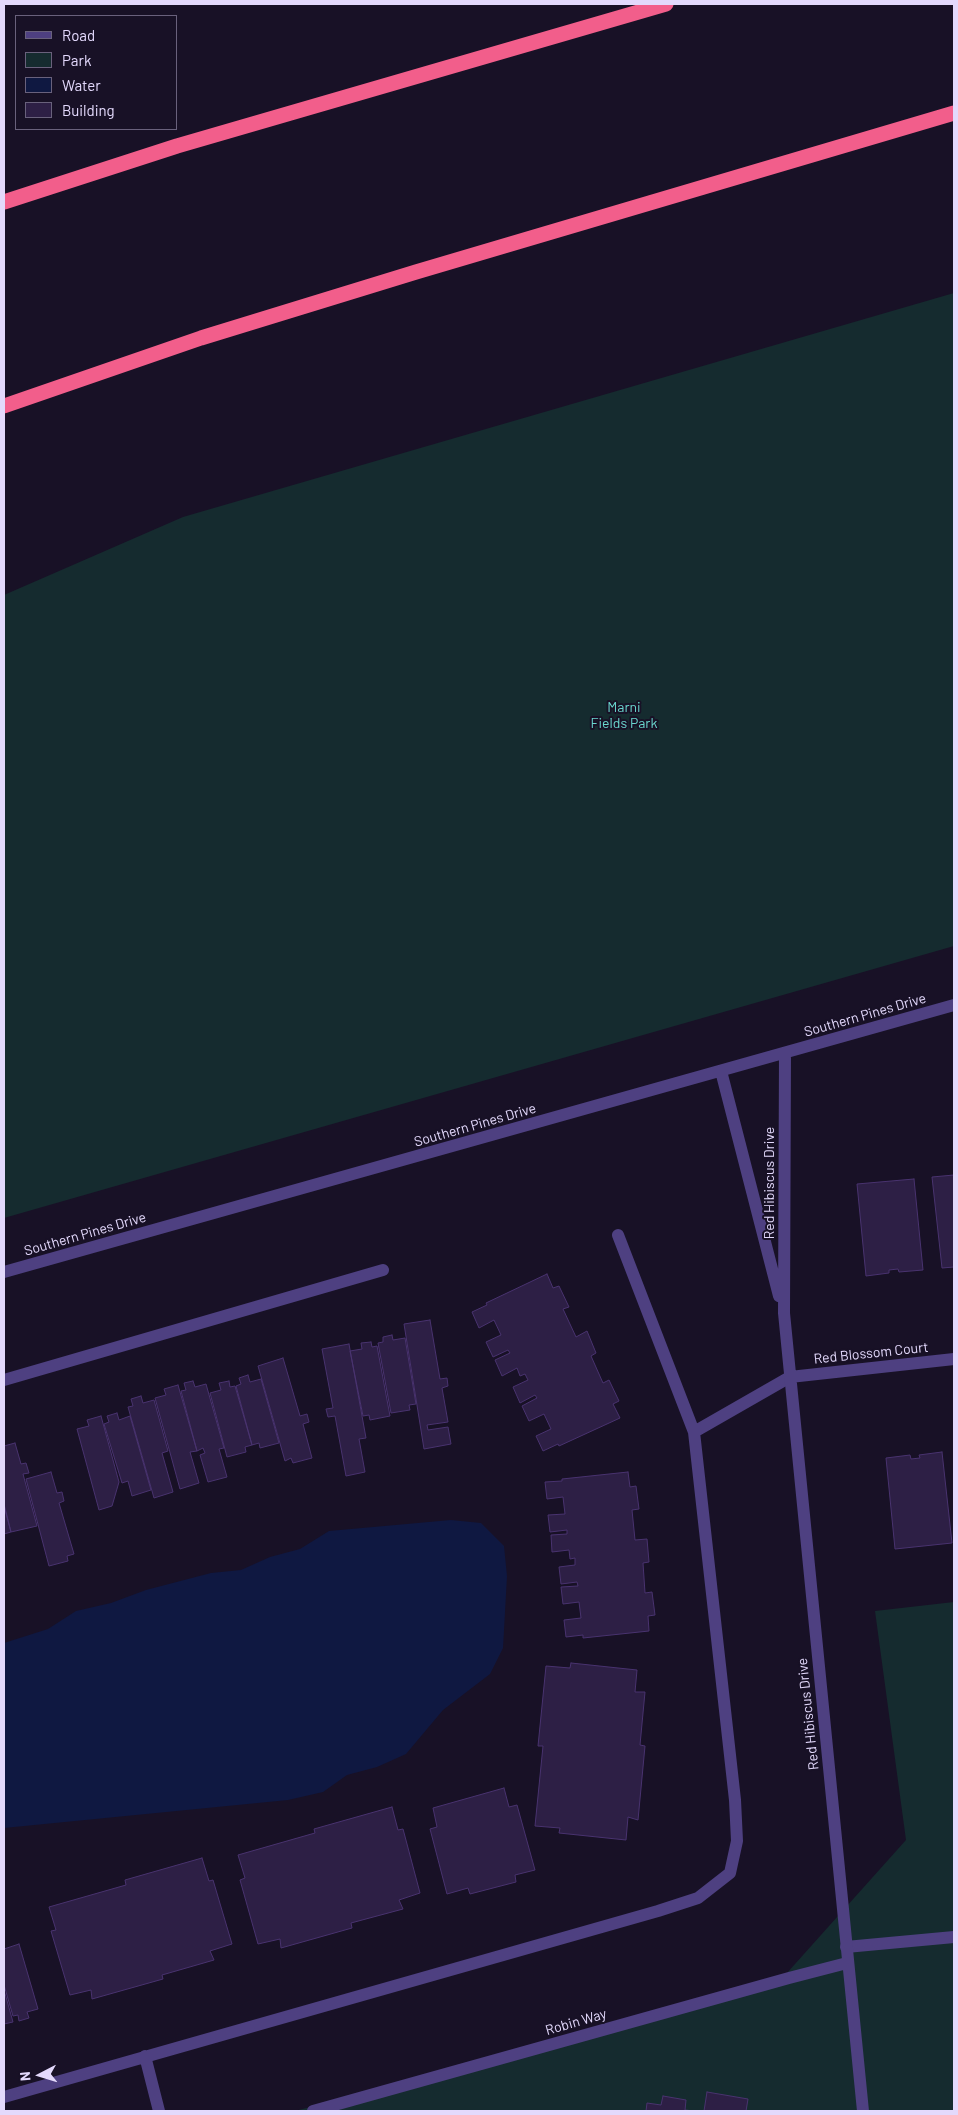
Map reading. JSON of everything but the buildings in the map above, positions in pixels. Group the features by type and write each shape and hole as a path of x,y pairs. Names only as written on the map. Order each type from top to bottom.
{"highway":[{"path":"4,202 177,146 666,4"},
{"path":"4,406 201,338 407,274 954,114"}],"street":[{"name":"Southern Pines Drive","path":"4,1272 954,1005"},
{"name":"Red Hibiscus Drive","path":"785,1053 784,1313 863,2111"},
{"name":"Red Hibiscus Drive","path":"721,1071 784,1313"},
{"path":"4,2096 658,1911 698,1898 730,1873 737,1841 735,1800 694,1432 618,1235"},
{"path":"4,1380 383,1270"},
{"name":"Red Blossom Court","path":"790,1377 954,1359"},
{"path":"694,1432 790,1377"},
{"path":"846,1947 954,1937"},
{"name":"Robin Way","path":"313,2111 779,1980 847,1963"},
{"path":"145,2056 159,2111"}],"green space":[{"name":"Marni Fields Park","path":"954,293 954,946 4,1218 4,595 183,517"},
{"path":"954,1602 954,2111 295,2111 778,1983 906,1840 875,1611"}],"water":[{"path":"451,1520 481,1523 504,1546 507,1576 503,1648 490,1674 443,1710 406,1754 377,1767 347,1775 323,1792 288,1800 4,1828 4,1643 48,1629 76,1611 111,1603 146,1590 211,1573 241,1570 270,1557 300,1549 329,1531"}]}
